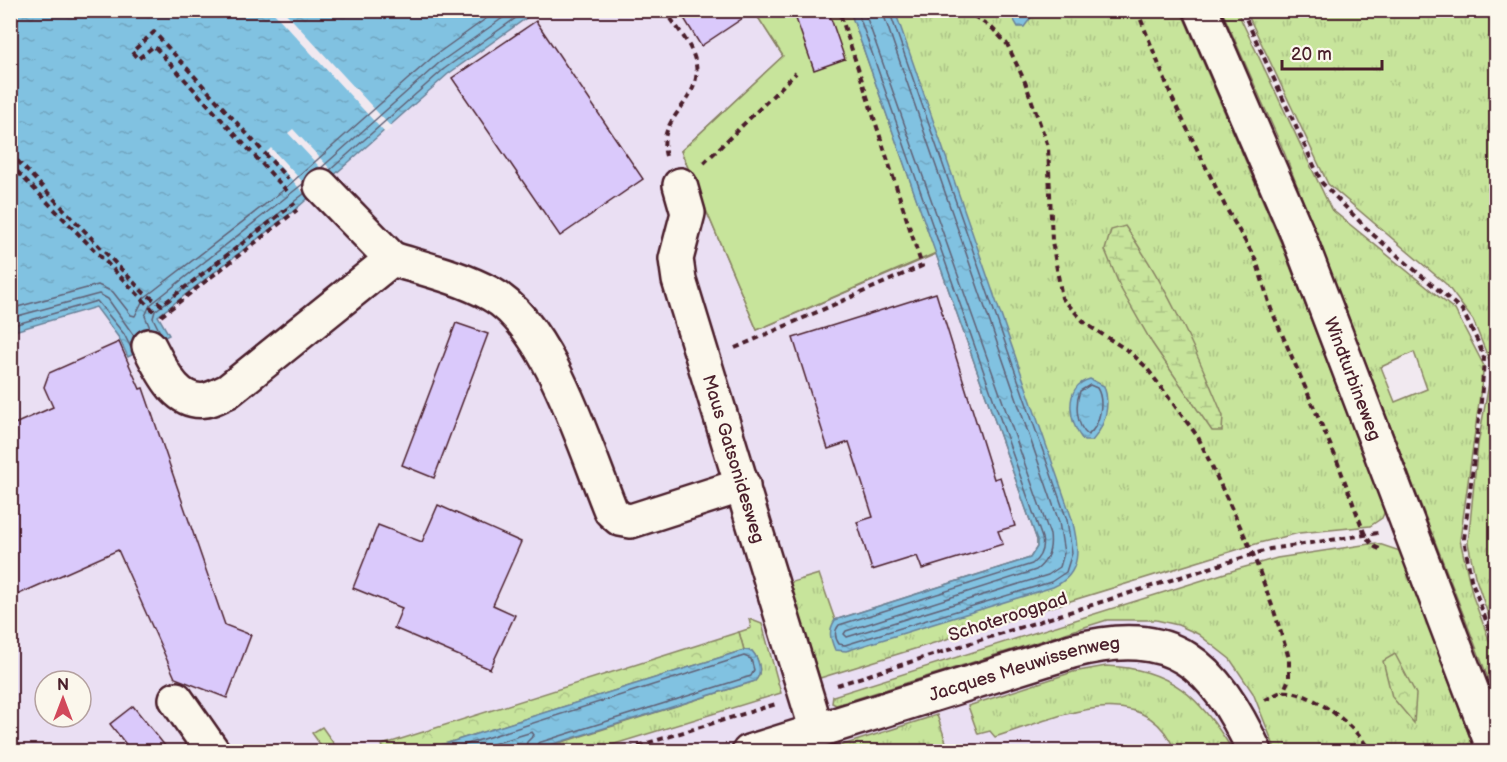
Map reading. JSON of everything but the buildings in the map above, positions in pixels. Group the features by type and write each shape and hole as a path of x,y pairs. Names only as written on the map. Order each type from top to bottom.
{"street":[{"name":"Windturbineweg","path":"1201,10 1298,235 1495,752"},
{"name":"Maus Gatsonidesweg","path":"680,185 688,213 676,259 679,280 817,731"},
{"path":"305,191 392,259 452,277 493,295 522,319 544,350 611,511 620,519 631,521 743,485"},
{"path":"149,346 168,381 184,396 205,401 228,391 392,259"},
{"name":"Jacques Meuwissenweg","path":"749,752 1072,651 1099,644 1122,642 1143,643 1183,656 1203,669 1218,685 1236,712 1255,752"},
{"path":"176,699 213,752"}],"path":[{"path":"665,10 693,53 696,68 691,95 674,117 663,140 666,154 680,185 796,74"},
{"path":"705,360 922,266 839,10"},
{"path":"965,10 992,28 1007,44 1025,82 1048,146 1052,241 1062,298 1086,324 1130,352 1146,367 1198,437 1253,555 1289,658 1289,679 1283,692"},
{"path":"1137,10 1173,100 1226,208 1256,260 1271,309 1336,458 1365,535 1373,546 1385,552"},
{"path":"1242,10 1322,183 1371,233 1462,310 1478,342 1484,358 1481,402 1464,539 1471,579 1497,648"},
{"path":"10,153 144,292 162,305 297,202 153,46 138,60 132,52 154,32 305,191 160,317 10,164"},
{"path":"10,122 15,126 10,131"},
{"name":"Schoteroogpad","path":"618,752 1253,555 1410,525"},
{"path":"1236,712 1283,692 1306,698 1341,717 1357,731 1370,752"}],"shaded area":[{"path":"537,10 754,11 784,56 681,151 757,329 936,253 1066,622 1277,558 1341,546 1451,752 11,752 11,332 97,307 296,209 448,74"}],"green space":[{"path":"754,11 1181,11 1283,248 1385,511 1382,518 1370,526 1299,533 1259,543 820,678 789,583 819,574 835,620 1030,558 1037,547 1037,540 936,254 757,330 681,151 783,56"},
{"path":"754,11 850,11 936,253 757,330 681,151 783,56"},
{"path":"1222,11 1237,11 1331,209 1455,310 1484,366 1460,540 1473,597 1496,658 1496,689 1493,691 1284,152","holes":["1414,352 1427,389 1395,402 1381,367"]},
{"path":"1246,11 1496,11 1496,638 1475,576 1468,543 1478,444 1492,367 1473,320 1446,284 1328,184"},
{"path":"1125,226 1154,271 1191,342 1223,416 1222,431 1212,431 1152,343 1121,289 1105,250 1111,230"},
{"path":"1376,543 1400,551 1475,751 1276,751 1253,693 1230,659 1198,634 1178,625 1156,620 1107,620 836,705 832,703 833,696 1238,569 1277,558"},
{"path":"749,619 762,624 781,693 592,751 531,752 755,681 759,674 757,658 752,651 744,650 739,632 751,628"},
{"path":"739,632 744,650 422,751 384,751 382,745"},
{"path":"1395,654 1416,694 1414,723 1392,697 1383,661"},
{"path":"1106,666 1149,673 1182,689 1209,716 1233,751 1175,751 1161,727 1142,714 1119,708 1094,708 1068,713 995,737 990,731 978,734 968,706 1073,672"},
{"path":"937,715 949,751 824,751"},
{"path":"322,727 339,751 325,751 312,733"}],"water":[{"path":"11,11 536,11 448,74 296,209 158,316 169,335 128,357 119,338 96,307 11,332"},
{"path":"850,11 895,11 1072,519 1077,549 1070,575 1053,587 846,651 835,650 833,646 831,631 835,620 1030,558 1037,547 1037,540"},
{"path":"1009,11 1036,11 1024,27 1018,27"},
{"path":"1090,379 1104,386 1107,408 1097,435 1092,441 1084,441 1075,426 1071,407 1075,389"},
{"path":"744,650 752,651 757,658 759,674 755,681 531,751 422,751"}],"pier":[{"path":"272,11 284,11 392,128 385,133"},
{"path":"293,129 335,174 330,178 288,133"},
{"path":"271,148 313,193 308,198 267,152"}]}
